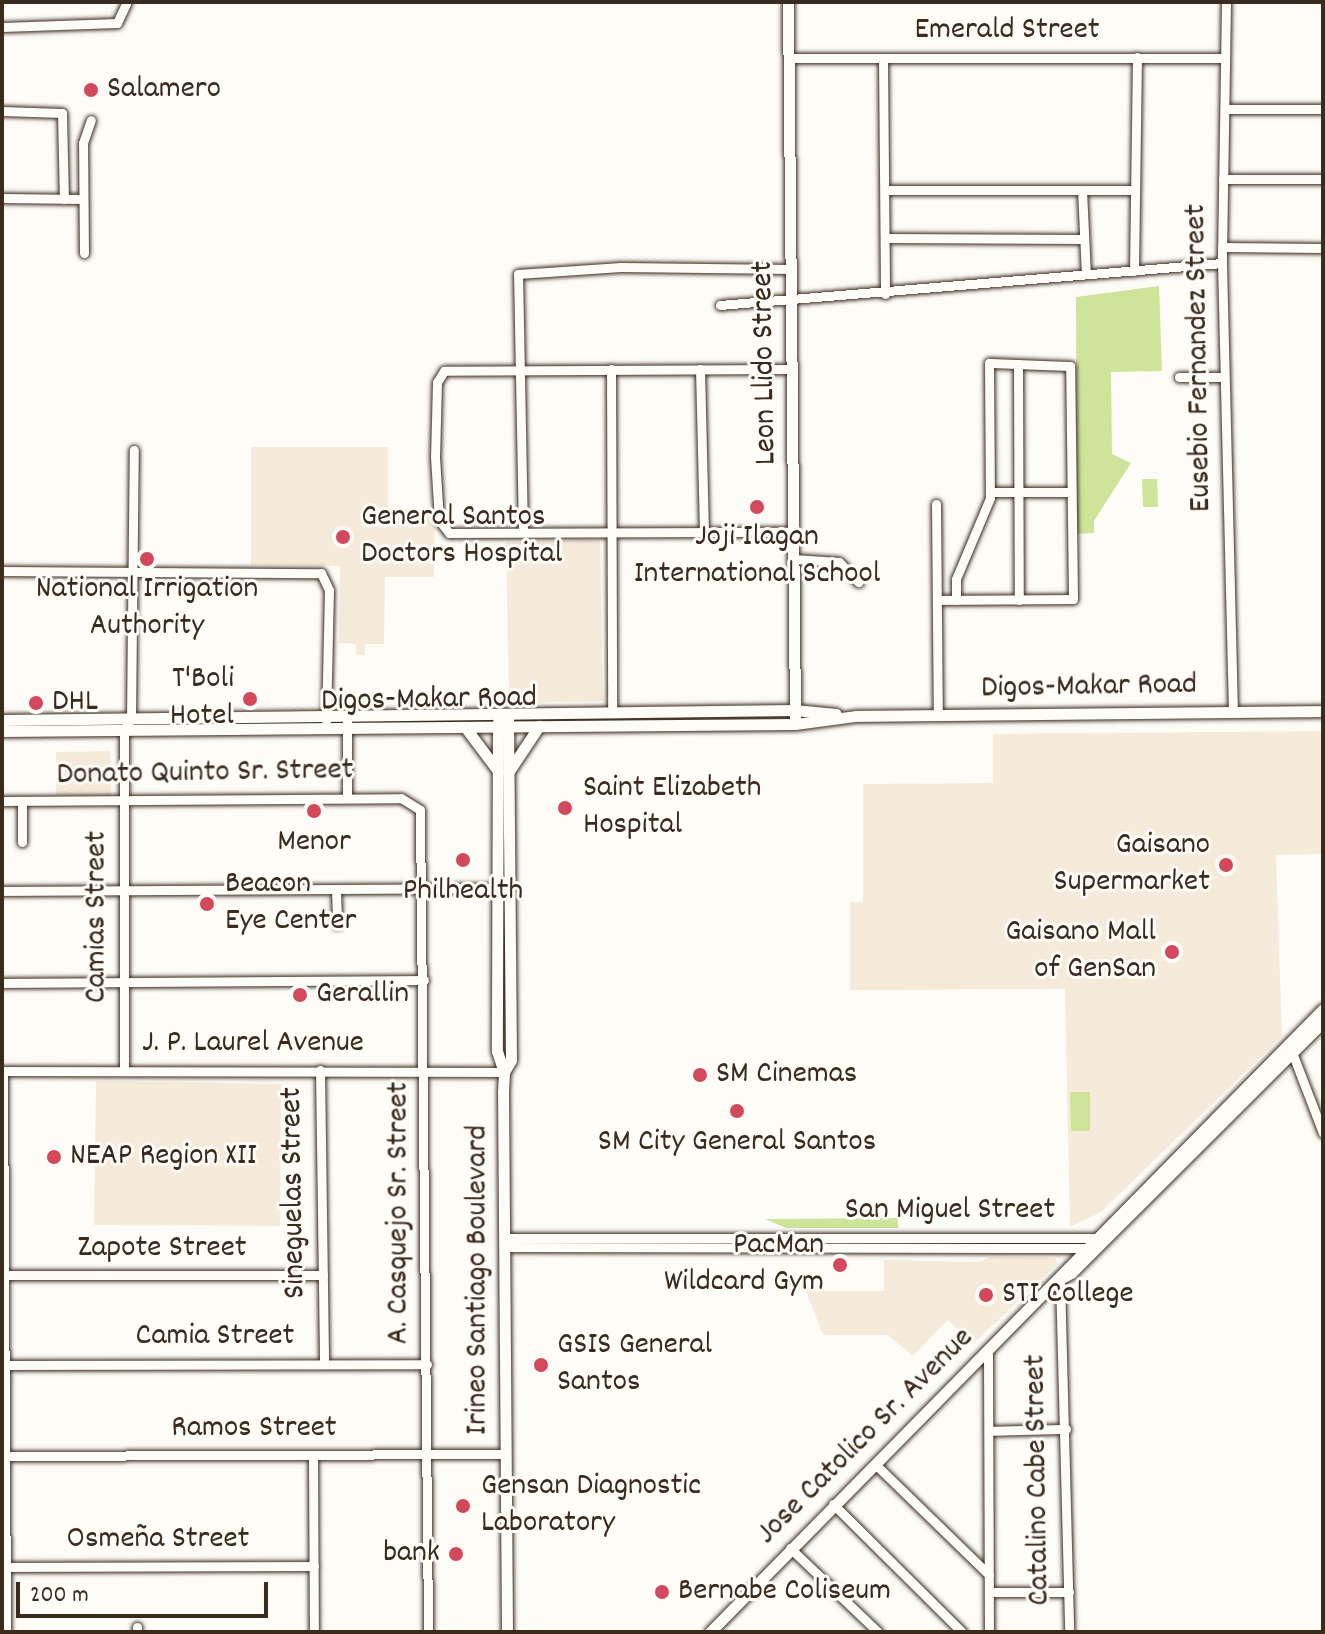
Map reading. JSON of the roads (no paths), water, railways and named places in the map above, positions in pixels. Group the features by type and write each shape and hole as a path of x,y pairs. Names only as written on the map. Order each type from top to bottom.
{"main road":[{"name":"Leon Llido Street","path":"788,2 795,724"},
{"name":"Digos-Makar Road","path":"347,722 503,714 794,710 856,716 1323,711"},
{"name":"Irineo Santiago Boulevard","path":"503,714 504,888 511,1060 504,1072 507,1632"},
{"name":"Digos-Makar Road","path":"2,720 131,718 503,727 795,724 856,716"},
{"name":"Digos-Makar Road","path":"2,731 326,722"},
{"path":"465,727 504,772 539,726"},
{"name":"Jose Catolico Sr. Avenue","path":"711,1632 833,1504 988,1354 1290,1049 1323,1009"},
{"name":"Jose Catolico Sr. Avenue","path":"1290,1049 1323,1022"}],"street":[{"path":"2,27 117,23 127,2"},
{"name":"Eusebio Fernandez Street","path":"1226,2 1222,263 1233,712"},
{"path":"1134,271 1137,57"},
{"name":"Emerald Street","path":"789,58 1225,58"},
{"path":"883,58 885,294"},
{"path":"1225,109 1323,109"},
{"path":"2,111 62,113 64,199"},
{"path":"84,253 83,136 91,120"},
{"path":"1223,179 1323,179"},
{"path":"886,190 1134,190"},
{"path":"1082,190 1086,274"},
{"path":"2,198 83,199"},
{"path":"886,238 1082,239"},
{"path":"1222,247 1323,248"},
{"path":"720,305 885,294 1222,263"},
{"path":"523,532 522,270 790,269"},
{"path":"937,600 956,600 1019,600 1073,599 1070,366 989,363 991,492 956,579 956,600"},
{"path":"1018,364 1019,600"},
{"path":"611,369 612,713"},
{"path":"700,369 704,532"},
{"path":"791,369 440,373 435,457 444,530 794,532"},
{"path":"1179,377 1224,377"},
{"path":"124,730 131,718 134,450"},
{"path":"991,492 1071,492"},
{"path":"936,504 938,715"},
{"path":"794,559 839,562 858,582"},
{"path":"2,571 321,573 329,590 326,722"},
{"path":"937,579 956,579"},
{"path":"347,722 347,797"},
{"name":"Camias Street","path":"124,730 124,1071"},
{"name":"Donato Quinto Sr. Street","path":"2,801 347,797 408,800"},
{"name":"A. Casquejo Sr. Street","path":"408,800 421,815 426,1070 428,1632"},
{"path":"22,801 22,842"},
{"path":"2,891 504,888"},
{"path":"336,890 337,924"},
{"path":"2,983 424,980"},
{"path":"1290,1049 1323,1133"},
{"name":"Sineguelas Street","path":"320,1070 324,1363"},
{"path":"2,1071 6,1632"},
{"name":"J. P. Laurel Avenue","path":"2,1071 504,1072"},
{"name":"San Miguel Street","path":"505,1242 1096,1243"},
{"name":"San Miguel Street","path":"505,1242 1096,1243"},
{"name":"Zapote Street","path":"2,1275 323,1275"},
{"name":"Catalino Cabe Street","path":"1060,1279 1069,1632"},
{"path":"988,1354 989,1632"},
{"name":"Camia Street","path":"3,1365 427,1364"},
{"path":"989,1431 1066,1429"},
{"name":"Ramos Street","path":"3,1456 506,1454"},
{"path":"313,1455 314,1632"},
{"path":"875,1464 989,1575"},
{"path":"833,1504 962,1632"},
{"path":"790,1548 878,1632"},
{"name":"Osmeña Street","path":"4,1567 314,1566"},
{"path":"989,1592 1069,1592"}],"place":[{"name":"Salamero","path":"91,90"},
{"name":"Joji Ilagan International School","path":"757,507"},
{"name":"General Santos Doctors Hospital","path":"343,537"},
{"name":"National Irrigation Authority","path":"147,559"},
{"name":"T'Boli Hotel","path":"250,699"},
{"name":"DHL","path":"36,703"},
{"name":"Saint Elizabeth Hospital","path":"565,808"},
{"name":"Menor","path":"314,811"},
{"name":"Philhealth","path":"463,860"},
{"name":"Gaisano Supermarket","path":"1226,865"},
{"name":"Beacon Eye Center","path":"207,904"},
{"name":"Gaisano Mall of GenSan","path":"1172,952"},
{"name":"Gerallin","path":"300,995"},
{"name":"SM Cinemas","path":"700,1075"},
{"name":"SM City General Santos","path":"737,1111"},
{"name":"NEAP Region XII","path":"54,1157"},
{"name":"PacMan Wildcard Gym","path":"840,1265"},
{"name":"STI College","path":"986,1295"},
{"name":"GSIS General Santos","path":"541,1365"},
{"name":"Gensan Diagnostic Laboratory","path":"463,1506"},
{"name":"bank","path":"456,1554"},
{"name":"Bernabe Coliseum","path":"662,1592"}]}
